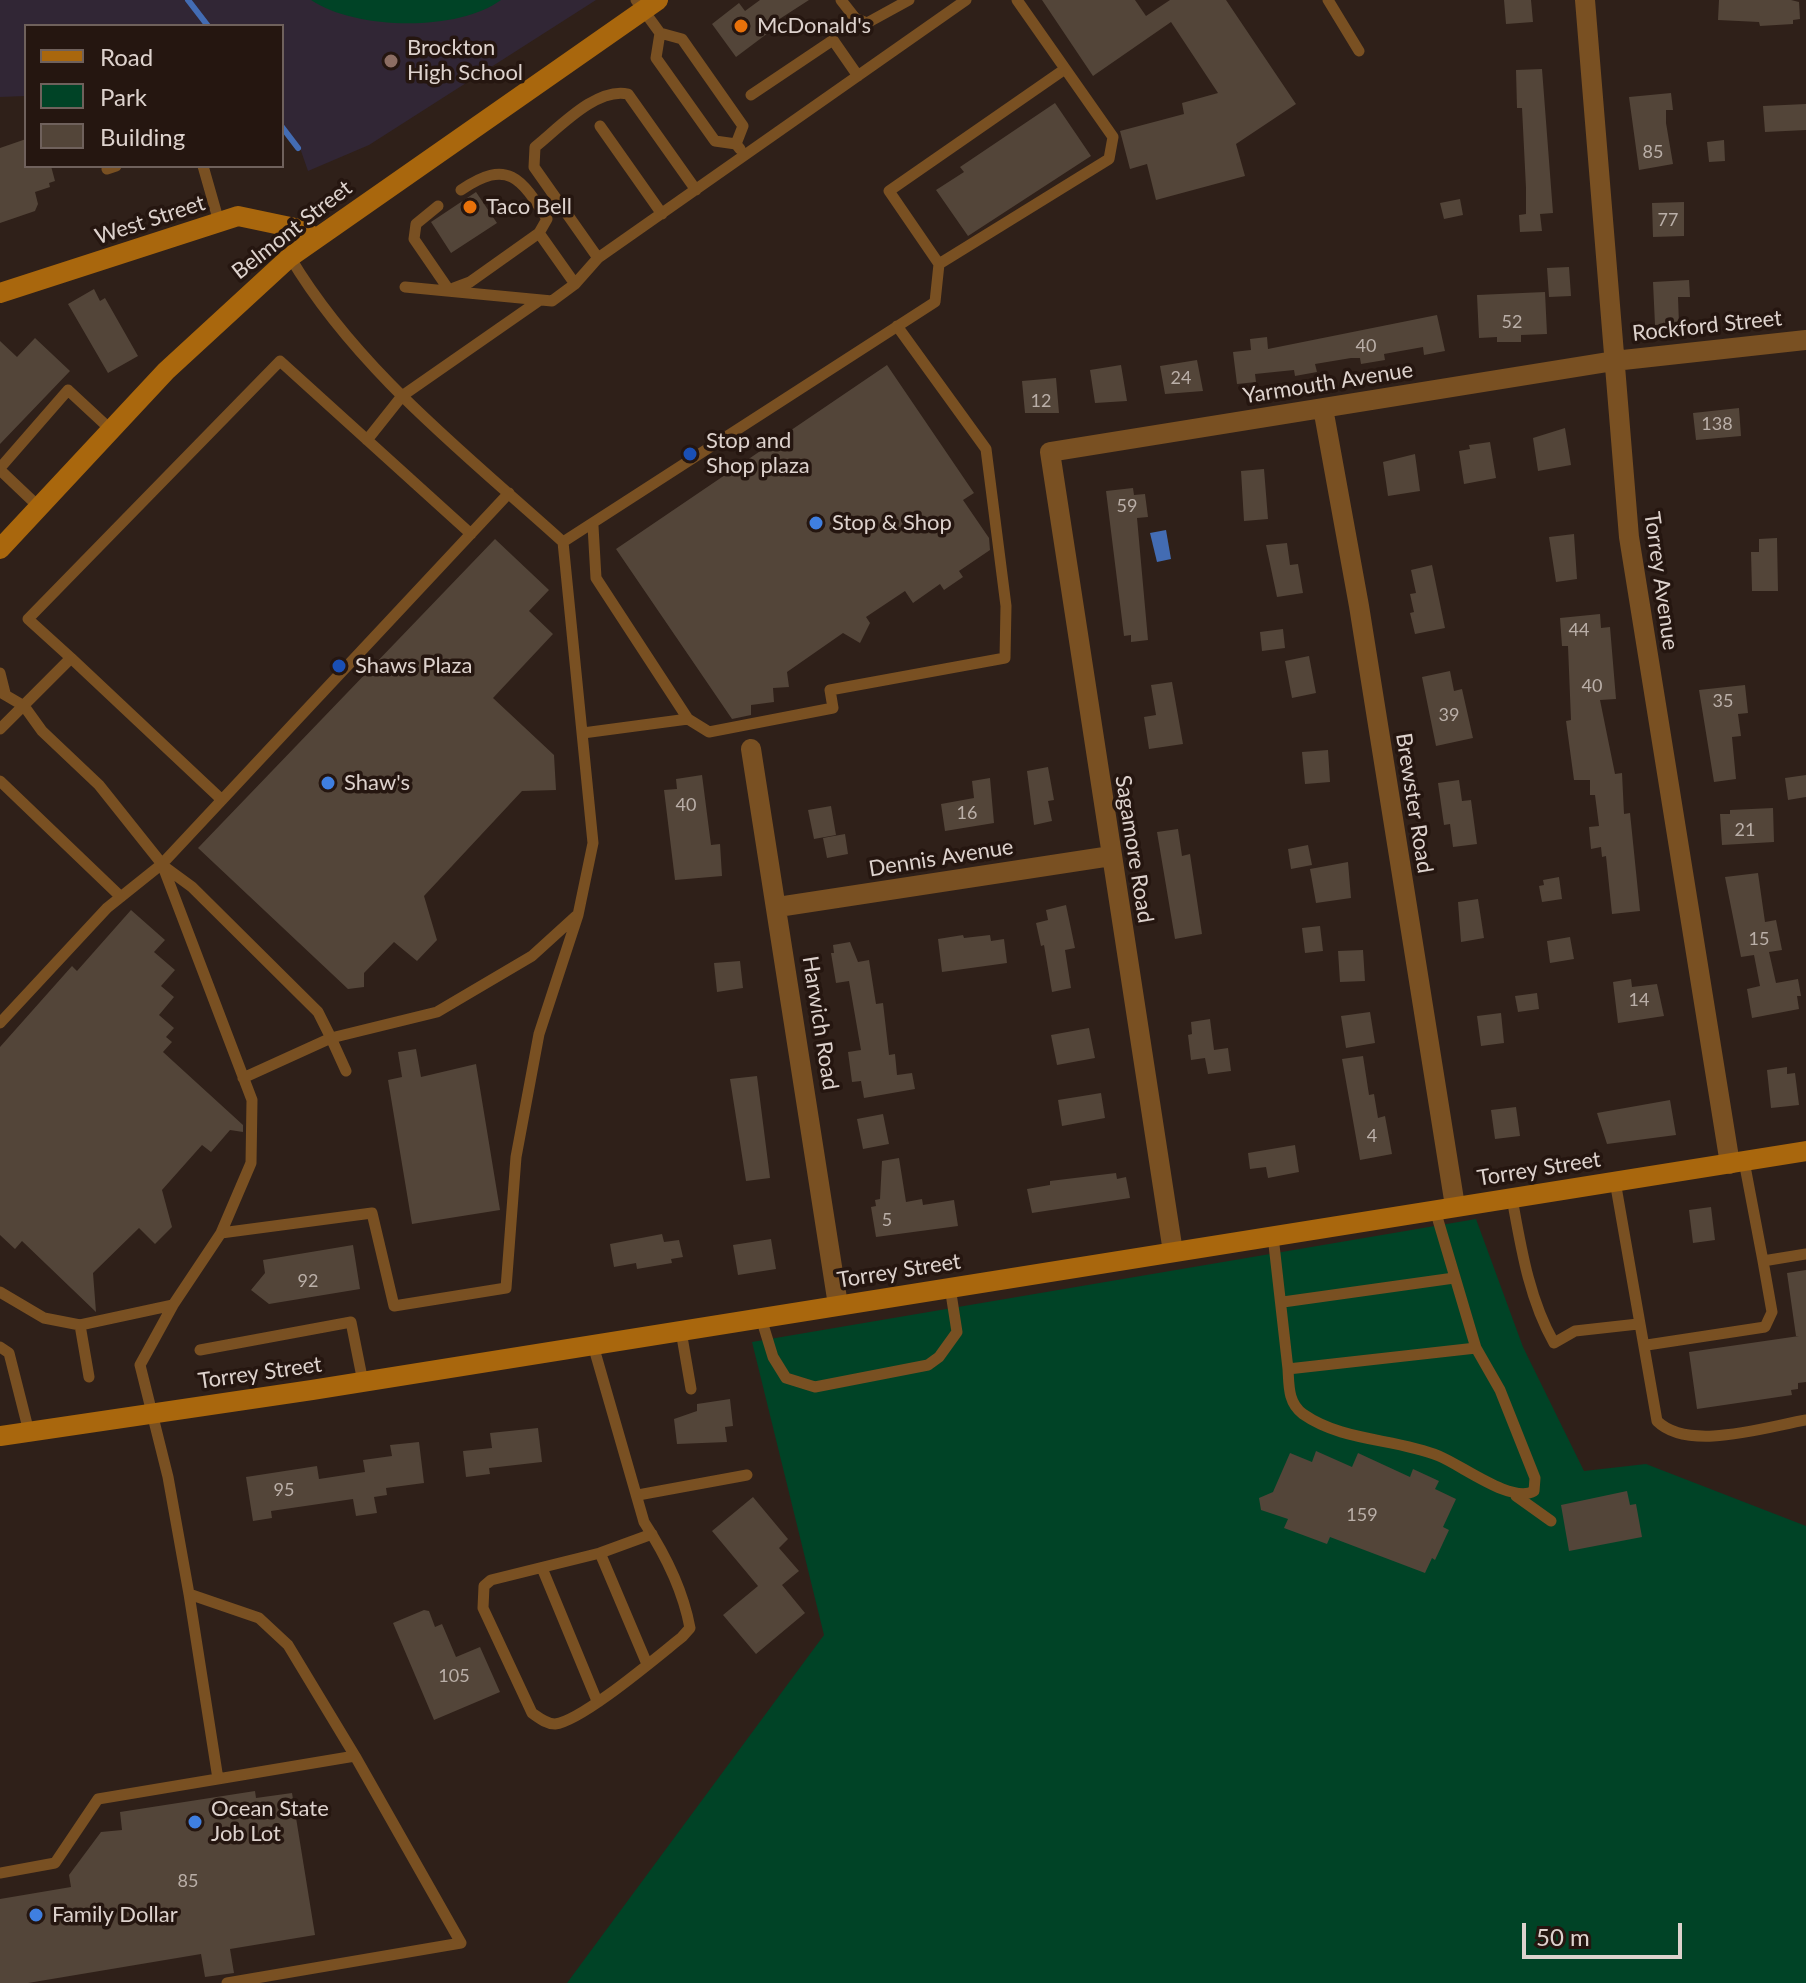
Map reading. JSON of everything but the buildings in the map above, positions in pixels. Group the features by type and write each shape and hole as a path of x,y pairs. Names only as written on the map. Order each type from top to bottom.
{"main road":[{"name":"Belmont Street","path":"0,549 110,429 203,335 290,257 645,3"},
{"name":"West Street","path":"0,293 238,216 295,228 315,237"},
{"name":"Torrey Street","path":"0,1436 363,1382 1806,1151"}],"street":[{"name":"Torrey Avenue","path":"1585,0 1629,537 1644,642 1737,1162"},
{"name":"Rockford Street","path":"1614,361 1806,340"},
{"name":"Yarmouth Avenue","path":"1050,452 1614,361"},
{"name":"Brewster Road","path":"1323,408 1359,606 1445,1208"},
{"name":"Sagamore Road","path":"1050,452 1173,1252"},
{"name":"Harwich Road","path":"751,749 838,1305"},
{"name":"Dennis Avenue","path":"778,907 1111,856"}],"lane":[{"path":"841,0 855,18 867,23 909,0"},
{"path":"939,264 1109,159 1113,137 1017,0"},
{"path":"1328,0 1359,51"},
{"path":"405,287 552,301 575,284 598,258 964,1"},
{"path":"645,3 660,33 656,58 715,141 736,144 744,156"},
{"path":"660,33 682,39 743,126 736,144"},
{"path":"751,95 833,40 858,76"},
{"path":"563,542 593,526 935,302 939,264 889,191 1065,69"},
{"path":"598,258 534,167 532,157 535,147 602,97 616,92 628,94 696,190"},
{"path":"600,126 662,214"},
{"path":"204,168 219,222"},
{"path":"449,290 470,282 539,233 547,219 527,189 516,180 499,174 485,174 461,190"},
{"path":"438,206 416,224 414,239 449,290"},
{"path":"539,233 575,284"},
{"path":"221,1233 372,1213 394,1306 506,1288 519,1141 539,1034 578,915 593,843 563,542 402,396 314,299 290,257"},
{"path":"367,440 402,396 540,300"},
{"path":"593,526 596,578 688,719 709,732 833,708 830,690 1005,658 1006,606 986,449 897,326"},
{"path":"222,800 28,619 280,361 471,534"},
{"path":"39,507 0,469 68,390 110,429"},
{"path":"0,1023 121,897 162,864 509,493"},
{"path":"0,729 71,658"},
{"path":"0,673 2,693 24,706 42,731 99,785 162,864 192,887 318,1012 346,1071"},
{"path":"583,733 688,719"},
{"path":"0,781 121,897"},
{"path":"162,864 252,1100 251,1163 221,1233 173,1305 140,1365 180,1534 218,1779"},
{"path":"243,1078 331,1038 437,1012 532,956 578,915"},
{"path":"1647,1345 1765,1327 1772,1312 1763,1261 1737,1162"},
{"path":"1615,1181 1638,1324 1647,1345 1657,1421 1665,1429 1699,1437 1806,1420"},
{"path":"1512,1198 1524,1263 1542,1321 1554,1343 1575,1331 1638,1324"},
{"path":"1445,1208 1454,1278 1476,1348 1500,1390 1535,1478 1534,1491 1522,1496 1513,1495"},
{"path":"1273,1236 1292,1401 1302,1413 1320,1423 1438,1456 1513,1495 1551,1521"},
{"path":"1763,1261 1806,1254"},
{"path":"1283,1302 1454,1278"},
{"path":"761,1318 773,1357 786,1378 815,1387 928,1365 939,1357 957,1332 950,1287"},
{"path":"0,1292 44,1318 80,1325 173,1305"},
{"path":"200,1350 351,1322 363,1382"},
{"path":"80,1325 89,1377"},
{"path":"681,1331 691,1389"},
{"path":"593,1345 644,1522 652,1534 666,1557 690,1628 597,1701 553,1724 532,1713 483,1608 484,1586 491,1580 600,1553 652,1534"},
{"path":"0,1347 9,1353 29,1432"},
{"path":"1288,1369 1476,1348"},
{"path":"638,1495 747,1475"},
{"path":"600,1553 647,1664"},
{"path":"542,1568 597,1701"},
{"path":"189,1594 259,1618 288,1645 461,1943 227,1983"},
{"path":"0,1873 55,1863 98,1799 355,1756"}],"shaded area":[{"name":"Brockton High School","path":"0,0 596,0 369,145 308,171 300,148 284,133 284,24 24,24 24,96 0,97"}],"green space":[{"path":"311,0 501,0 459,18 406,23 353,17"},
{"path":"1476,1219 1523,1347 1584,1471 1646,1464 1806,1526 1806,1983 567,1983 824,1635 752,1342"}],"water":[{"path":"1166,530 1171,559 1157,562 1150,533"}],"waterway":[{"path":"188,0 206,24"},
{"path":"284,130 298,148"}],"place":[{"name":"McDonald's","path":"741,26"},
{"name":"Brockton High School","path":"391,61"},
{"name":"Taco Bell","path":"470,207"},
{"name":"Stop and Shop plaza","path":"690,454"},
{"name":"Stop & Shop","path":"816,523"},
{"name":"Shaws Plaza","path":"339,666"},
{"name":"Shaw's","path":"328,783"},
{"name":"Ocean State Job Lot","path":"195,1822"},
{"name":"Family Dollar","path":"36,1915"}]}
